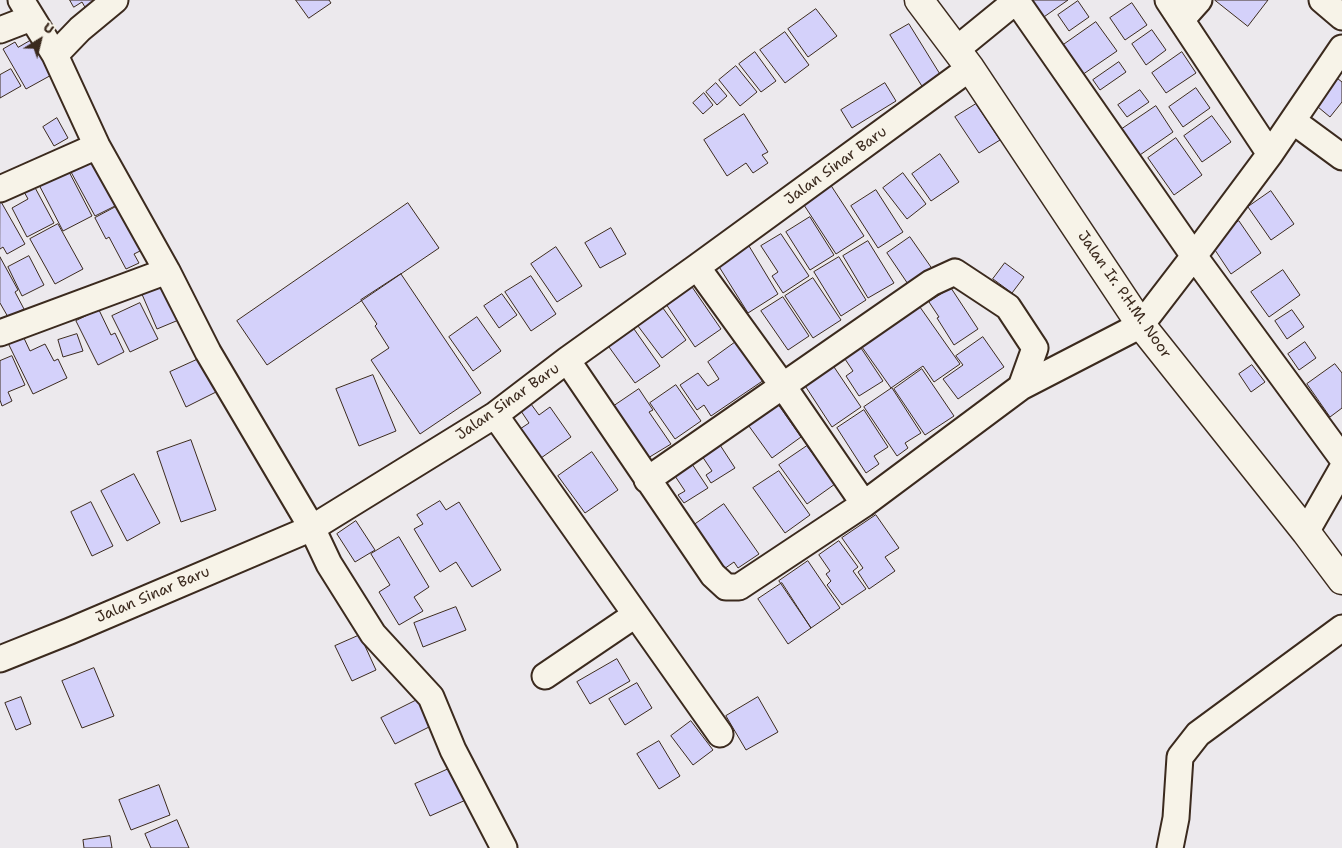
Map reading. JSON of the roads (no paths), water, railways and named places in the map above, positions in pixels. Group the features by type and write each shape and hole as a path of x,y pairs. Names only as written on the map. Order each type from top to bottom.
{"main road":[{"name":"Jalan Ir. P.H.M. Noor","path":"919,0 964,58 1141,324 1342,580"}],"street":[{"path":"54,56 80,29 116,0"},
{"path":"1016,0 1194,256 1342,458"},
{"name":"Jalan Sinar Baru","path":"0,658 79,627 312,528 495,414 567,360 698,267 964,58 1016,0"},
{"path":"1199,0 1175,10 1270,154"},
{"path":"1322,0 1342,17"},
{"path":"0,30 26,9 54,56 97,146 167,271 208,352 312,528 329,564 373,634 431,697 453,750 504,848"},
{"path":"567,360 713,575 726,587 739,587 864,504 1021,386 1141,324 1270,154 1342,48"},
{"path":"1293,121 1342,157"},
{"path":"0,189 97,146"},
{"path":"698,267 864,504"},
{"path":"0,333 167,271"},
{"path":"647,480 931,283 955,272 1008,307 1035,348 1021,386"},
{"path":"495,414 720,734"},
{"path":"1306,532 1342,469"},
{"path":"545,676 635,614"},
{"path":"1170,848 1176,818 1180,757 1198,734 1342,628"}]}
